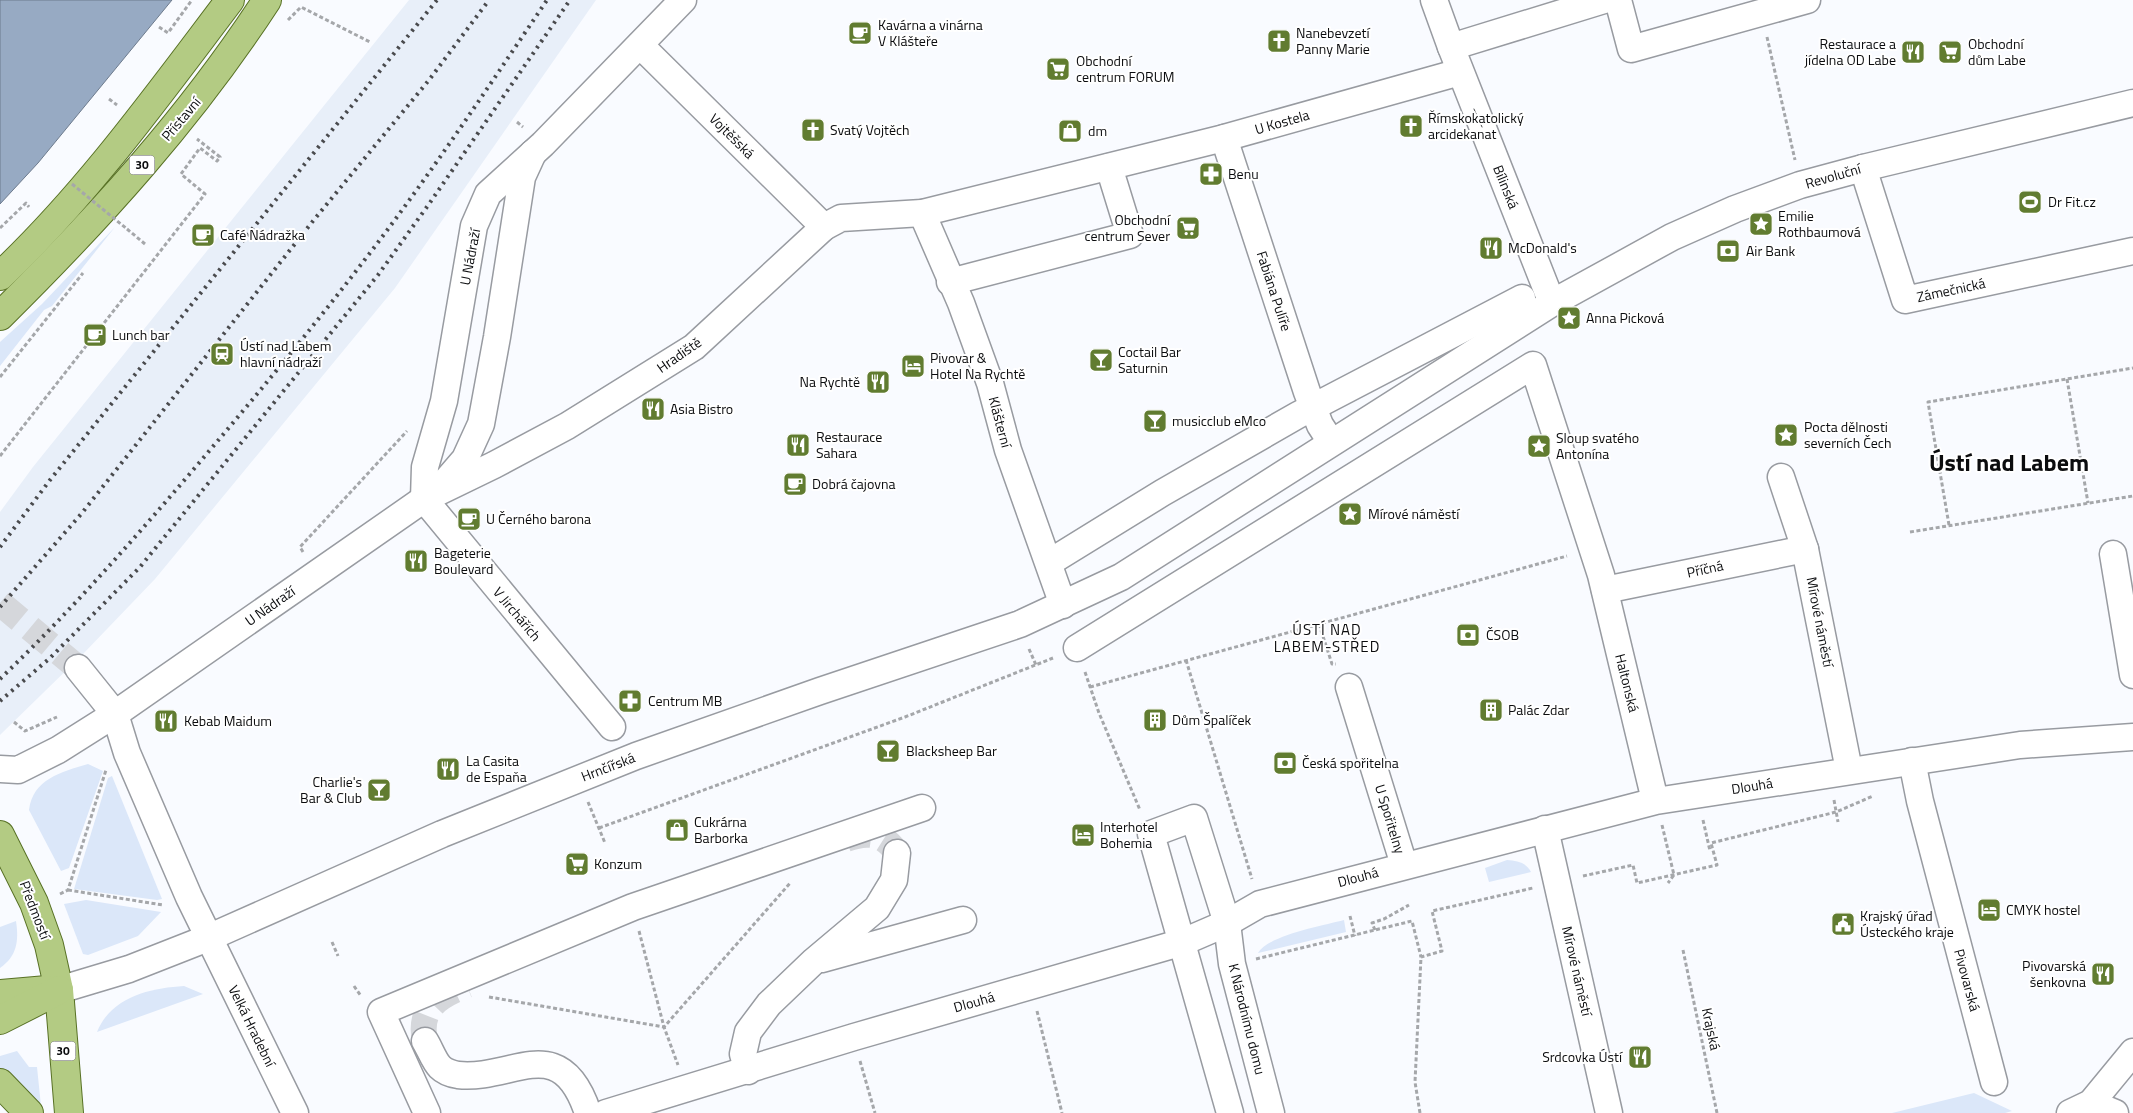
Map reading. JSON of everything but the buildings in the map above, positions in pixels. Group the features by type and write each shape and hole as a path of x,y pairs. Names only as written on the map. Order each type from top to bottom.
{"main road":[{"name":"30","path":"0,276 75,197 169,81 230,0"},
{"name":"Přístavní","path":"0,316 91,225 192,107 267,0"},
{"name":"Předmostí","path":"0,835 34,903 49,945 59,990"},
{"name":"30","path":"59,990 69,1113"},
{"path":"0,994 59,990"},
{"path":"0,1020 59,990"},
{"path":"0,1083 29,1113"}],"street":[{"name":"U Nádraží","path":"424,498 425,467 444,401 474,226 488,194 533,153 682,0"},
{"path":"1434,0 1460,72"},
{"path":"1451,47 1604,0"},
{"path":"1618,0 1631,48 1807,0"},
{"name":"Vojtěšská","path":"640,45 824,228"},
{"name":"U Kostela","path":"922,213 1224,138 1460,72"},
{"name":"Bílinská","path":"1460,72 1552,303"},
{"name":"Revoluční","path":"1552,303 1672,238 1735,209 1800,185 2133,103"},
{"name":"Fabiána Pulíře","path":"1224,138 1313,406 1320,425 1331,442"},
{"name":"U Nádraží","path":"0,769 18,770 58,750 115,714 446,481 465,459 481,424 498,337 522,177 533,153"},
{"path":"950,282 1130,235 1109,166"},
{"name":"Zámečnická","path":"1863,168 1904,300 2133,251"},
{"name":"Hradiště","path":"424,498 494,465 567,426 694,347 824,228 841,218 922,213"},
{"name":"Klášterní","path":"922,213 950,282 961,303 990,383 1008,450 1063,605"},
{"path":"1055,560 1162,493 1313,406 1522,298"},
{"path":"1023,634 1063,605 1121,578 1331,442 1552,303"},
{"path":"1077,648 1534,365 1603,582"},
{"name":"Mírové náměstí","path":"1781,477 1805,548 1849,770"},
{"name":"V Jirchářích","path":"424,498 612,727"},
{"name":"Příčná","path":"1603,582 1805,548"},
{"path":"2113,554 2133,675"},
{"name":"Haltonská","path":"1603,582 1654,792"},
{"name":"Hrnčířská","path":"208,938 442,834 578,779 820,691 1023,634"},
{"path":"59,990 129,969 208,938 127,753 115,714 78,668"},
{"name":"U Spořitelny","path":"1349,687 1404,865"},
{"name":"Dlouhá","path":"606,1113 748,1071 854,1036 1183,942 1228,923 1260,904 1656,801 2020,745 2133,737"},
{"name":"Pivovarská","path":"1912,761 1920,801 1994,1082"},
{"path":"427,1113 381,1012 633,907 922,808"},
{"name":"K Národnímu domu","path":"1151,834 1194,818 1228,923 1232,964 1272,1113"},
{"name":"Mírové náměstí","path":"1545,829 1609,1113"},
{"path":"1151,834 1230,1113"},
{"path":"748,1071 743,1054 748,1032 769,1004 814,961 877,908 894,880 897,853"},
{"path":"814,961 963,920"},
{"name":"Velká Hradební","path":"208,938 295,1113"},
{"path":"425,1041 440,1068 453,1074 474,1077 524,1064 549,1066 563,1072 582,1094 588,1113"},
{"path":"2081,1108 2133,1052"},
{"path":"2081,1108 2115,1113"}],"path":[{"path":"159,27 168,33 192,0"},
{"path":"301,7 370,42"},
{"path":"0,456 205,194 181,174 200,148 217,161 220,157 192,136"},
{"path":"72,184 145,244"},
{"path":"0,228 26,203"},
{"path":"1949,525 1928,402 2133,368"},
{"path":"2067,379 2088,503"},
{"path":"304,554 300,547 410,428"},
{"path":"1910,532 2133,496"},
{"path":"1090,687 1593,549"},
{"path":"1023,634 1036,665"},
{"path":"599,828 905,717 1077,648"},
{"path":"1186,660 1252,880"},
{"path":"1099,713 1151,834"},
{"path":"14,722 25,731 60,716"},
{"path":"68,890 109,767"},
{"path":"578,779 606,843"},
{"path":"1833,793 1838,822"},
{"path":"1836,812 1876,794"},
{"path":"1702,816 1710,851"},
{"path":"1662,824 1674,875 1668,883"},
{"path":"664,1027 796,877"},
{"path":"60,894 68,890 164,905"},
{"path":"1375,930 1372,922 1384,919 1409,905"},
{"path":"633,907 664,1027 687,1089"},
{"path":"1350,916 1355,936"},
{"path":"1249,961 1412,922 1422,957"},
{"path":"332,942 338,956"},
{"name":"Krajská","path":"1683,950 1717,1113"},
{"path":"1031,986 1062,1113"},
{"path":"488,996 664,1027"},
{"path":"854,1036 875,1113"},
{"path":"1415,1082 1420,1113"}],"shaded area":[{"path":"0,0 172,0 38,163 0,204"},
{"path":"409,0 596,0 395,288 155,579 83,654 0,735 0,512 33,467"},
{"path":"115,227 52,306 44,310 0,366 0,342 42,304"},
{"path":"88,764 103,771 69,868 61,871 29,810 36,791 42,784 68,770"},
{"path":"112,776 162,899 157,900 74,889 108,778"},
{"path":"1507,860 1524,864 1531,872 1489,882 1485,868"},
{"path":"86,900 161,912 138,936 88,955 83,954 64,904"},
{"path":"1344,920 1346,932 1258,953 1273,941 1284,936"},
{"path":"16,921 17,941 13,953 0,968 0,927"},
{"path":"184,986 203,994 97,1032 103,1020 112,1010 133,997 158,989"},
{"path":"17,1051 29,1067 37,1067 41,1106 38,1107 0,1069 0,1056"},
{"path":"1974,1093 2012,1111 2005,1113 1892,1113"}],"tunnel":[{"path":"0,603 78,668"},
{"path":"846,839 854,836 874,835 886,841 897,853"},
{"path":"425,1041 425,1020 433,1005 448,994 467,985"}],"tram line":[{"path":"1474,109 1482,127"}],"railway":[{"path":"0,547 50,480 437,0"},
{"path":"0,607 82,513 313,221 429,80 489,0"},
{"path":"0,679 77,601 127,546 303,339 411,198 547,0"},
{"path":"0,701 50,658 140,567 378,275 570,0"}],"place":[{"name":"Kavárna a vinárna V Klášteře","path":"860,33"},
{"name":"Nanebevzetí Panny Marie","path":"1279,41"},
{"name":"Restaurace a jídelna OD Labe","path":"1913,52"},
{"name":"Obchodní dům Labe","path":"1950,52"},
{"name":"Obchodní centrum FORUM","path":"1058,69"},
{"name":"Římskokatolický arcidekanat","path":"1411,126"},
{"name":"Svatý Vojtěch","path":"813,130"},
{"name":"dm","path":"1070,131"},
{"name":"Benu","path":"1211,174"},
{"name":"Dr Fit.cz","path":"2030,202"},
{"name":"Emilie Rothbaumová","path":"1761,224"},
{"name":"Obchodní centrum Sever","path":"1188,228"},
{"name":"Café Nádražka","path":"203,235"},
{"name":"McDonald's","path":"1491,248"},
{"name":"Air Bank","path":"1728,251"},
{"name":"Anna Picková","path":"1569,318"},
{"name":"Lunch bar","path":"95,335"},
{"name":"Ústí nad Labem hlavní nádraží","path":"222,354"},
{"name":"Coctail Bar Saturnin","path":"1101,360"},
{"name":"Pivovar & Hotel Na Rychtě","path":"913,366"},
{"name":"Na Rychtě","path":"878,382"},
{"name":"Asia Bistro","path":"653,409"},
{"name":"musicclub eMco","path":"1155,421"},
{"name":"Pocta dělnosti severních Čech","path":"1786,435"},
{"name":"Restaurace Sahara","path":"798,445"},
{"name":"Sloup svatého Antonína","path":"1539,446"},
{"name":"Dobrá čajovna","path":"795,484"},
{"name":"Mírové náměstí","path":"1350,514"},
{"name":"U Černého barona","path":"469,519"},
{"name":"Bageterie Boulevard","path":"416,561"},
{"name":"ČSOB","path":"1468,635"},
{"name":"Centrum MB","path":"630,701"},
{"name":"Palác Zdar","path":"1491,710"},
{"name":"Dům Špalíček","path":"1155,720"},
{"name":"Kebab Maidum","path":"166,721"},
{"name":"Blacksheep Bar","path":"888,751"},
{"name":"Česká spořitelna","path":"1285,763"},
{"name":"La Casita de Espaňa","path":"448,769"},
{"name":"Charlie's Bar & Club","path":"379,790"},
{"name":"Cukrárna Barborka","path":"677,830"},
{"name":"Interhotel Bohemia","path":"1083,835"},
{"name":"Konzum","path":"577,864"},
{"name":"CMYK hostel","path":"1989,910"},
{"name":"Krajský úřad Ústeckého kraje","path":"1843,924"},
{"name":"Pivovarská šenkovna","path":"2103,974"},
{"name":"Srdcovka Ústí","path":"1640,1057"}],"district":[{"name":"Ústí nad Labem","path":"2009,463"},
{"name":"ÚSTÍ NAD LABEM-STŘED","path":"1327,638"}]}
